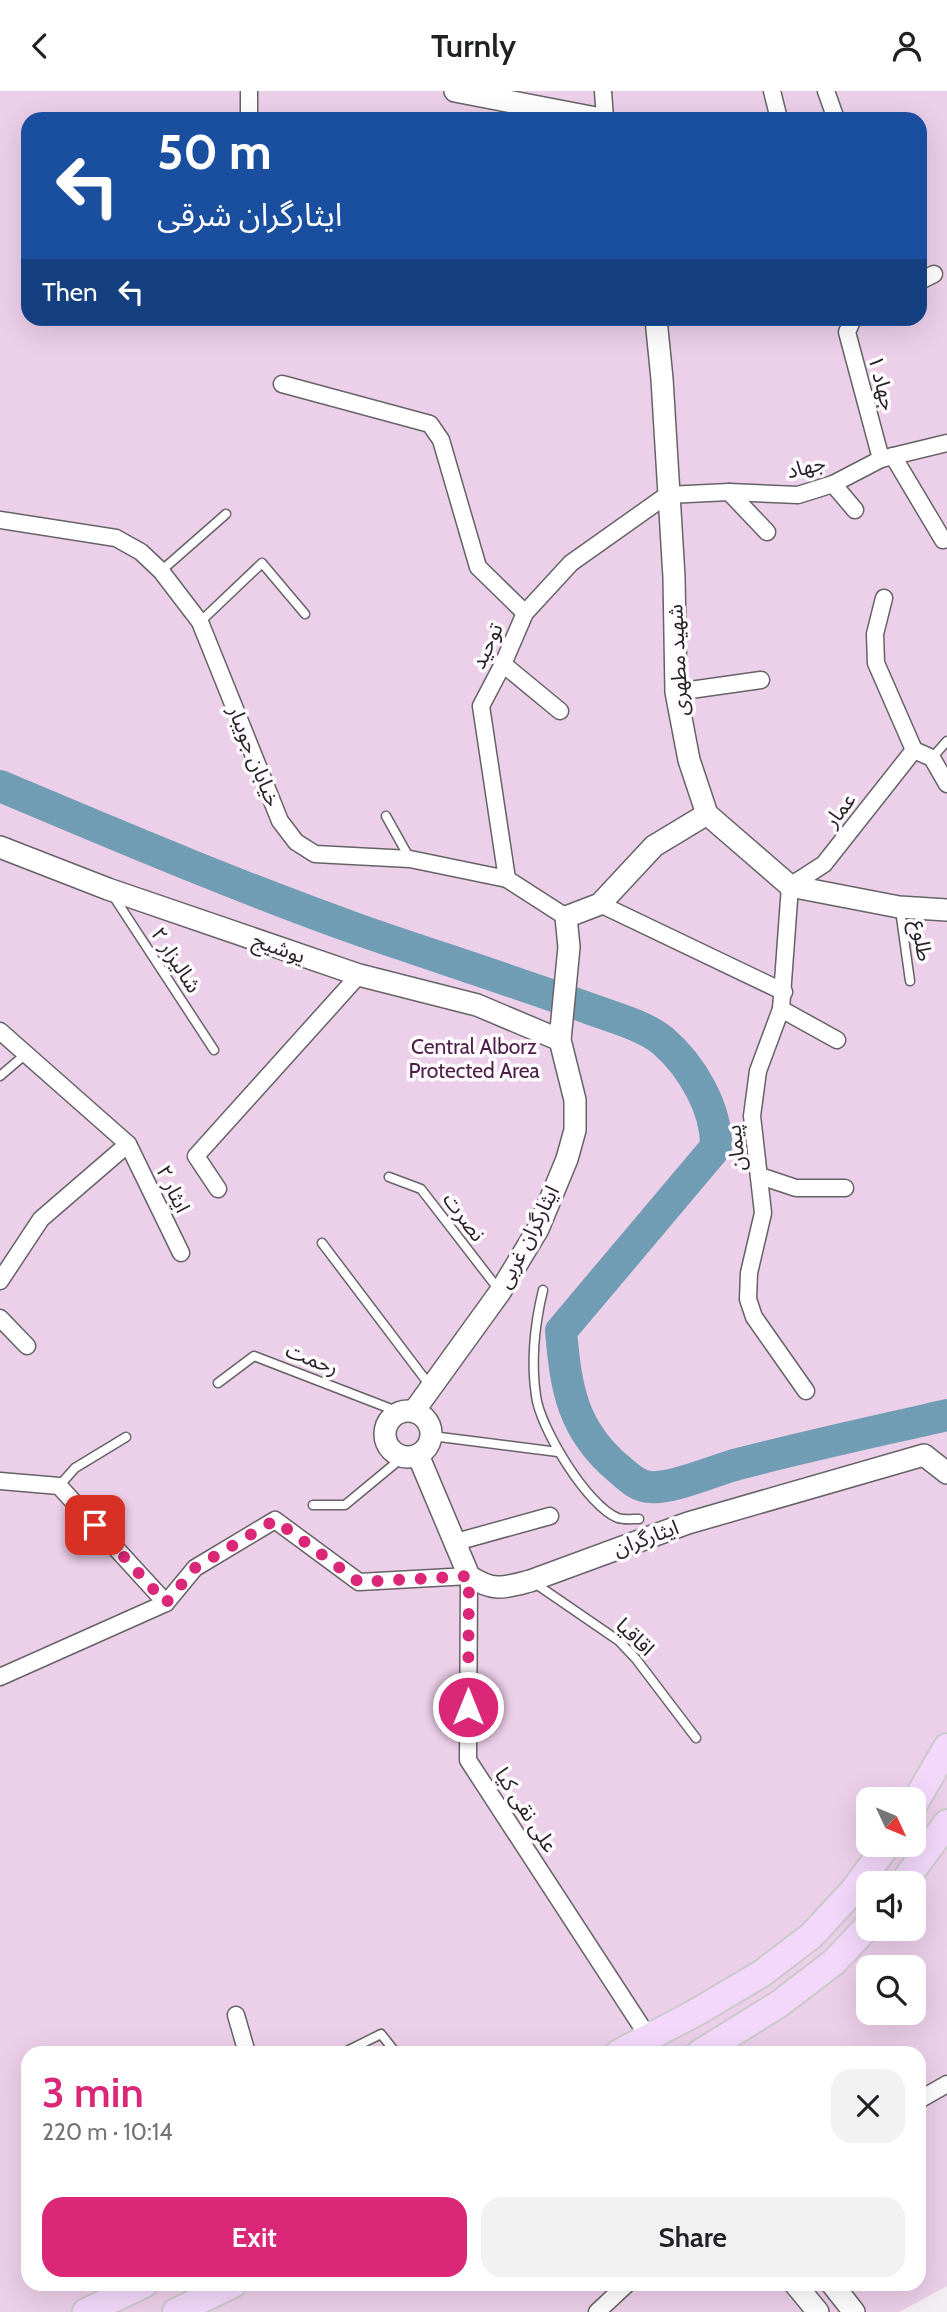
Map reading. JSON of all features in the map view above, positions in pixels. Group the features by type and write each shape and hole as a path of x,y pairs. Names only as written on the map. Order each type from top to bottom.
{"main road":[{"path":"926,1788 939,1770 947,1747"},
{"path":"913,1871 947,1823"},
{"path":"633,2046 761,1974 811,1937 853,1891 878,1857"},
{"path":"711,2046 779,2004 834,1962 856,1939"},
{"path":"86,2312 130,2291"},
{"path":"176,2312 219,2291"}],"street":[{"path":"249,91 249,112"},
{"path":"455,91 566,112"},
{"path":"603,91 603,112"},
{"path":"772,91 777,112"},
{"path":"826,91 834,112"},
{"name":"شهید مطهری","path":"657,326 674,577 676,692 689,760 707,814"},
{"name":"جهاد ۱","path":"850,326 847,332 887,458 943,540 947,539"},
{"path":"282,384 430,424 441,440 478,567 525,613"},
{"name":"جهاد","path":"667,495 729,492 797,495 833,484 887,458 947,443"},
{"path":"833,484 855,510"},
{"path":"729,492 767,532"},
{"name":"توحید","path":"507,879 481,706 525,613 570,563 667,495"},
{"name":"خیابان جویبار","path":"0,520 116,538 141,552 161,571 200,622 280,821 296,842 314,854 411,859 507,879 566,917"},
{"path":"884,599 874,634 876,663 914,750 932,758 947,784"},
{"path":"503,664 559,711"},
{"path":"676,692 761,680"},
{"name":"عمار","path":"790,886 824,864 914,750"},
{"path":"560,1035 569,947 566,917 600,904 654,846 707,814 790,886 899,907 947,911"},
{"name":"یوشیج","path":"0,847 108,889 359,975 477,1005 560,1035"},
{"name":"پیمان","path":"790,886 784,992 781,1009 758,1071 752,1116 763,1213 749,1273 748,1299 754,1317 806,1391"},
{"path":"600,904 784,992"},
{"path":"218,1189 196,1156 359,975"},
{"path":"781,1009 837,1040"},
{"path":"0,1031 128,1144 41,1219 0,1281"},
{"name":"ایثارگران غربی","path":"407,1412 430,1387 500,1293 538,1229 567,1159 575,1130 575,1100 560,1035"},
{"name":"ایثار ۲","path":"128,1144 181,1253"},
{"path":"760,1176 796,1188 845,1188"},
{"path":"0,1318 27,1346"},
{"path":"0,1677 166,1603 195,1568 275,1520 359,1582 469,1576 456,1542 411,1456 390,1450 385,1436 386,1427 390,1419 407,1412 427,1420 432,1436 429,1444 411,1456"},
{"name":"ایثارگران","path":"469,1576 485,1586 505,1587 530,1581 688,1523 924,1455 947,1473"},
{"path":"0,1481 59,1486 166,1603"},
{"path":"456,1542 550,1516"},
{"name":"علی نقی کیا","path":"469,1576 468,1759 649,2038"},
{"path":"236,2015 245,2046"},
{"path":"926,2096 947,2084"},
{"path":"597,2312 620,2291"},
{"path":"800,2291 818,2312"},
{"path":"838,2291 854,2312"}],"lane":[{"path":"161,571 226,514"},
{"path":"200,622 262,563 305,614"},
{"path":"932,758 947,741"},
{"path":"386,816 411,859"},
{"name":"شالیزار ۲","path":"108,889 214,1050"},
{"name":"طلوع","path":"899,907 910,981"},
{"path":"0,1076 27,1053"},
{"name":"نصرت","path":"389,1177 421,1189 500,1293"},
{"path":"322,1243 430,1387"},
{"path":"543,1290 535,1325 536,1398 558,1452 596,1504 619,1518 639,1519"},
{"name":"رحمت","path":"218,1383 254,1356 407,1412"},
{"path":"432,1436 558,1452"},
{"path":"59,1486 75,1468 126,1437"},
{"path":"313,1505 345,1505 411,1456"},
{"name":"اقاقیا","path":"530,1581 619,1641 636,1659 696,1738"},
{"path":"356,2046 381,2034 390,2046"}],"green space":[{"name":"Central Alborz Protected Area","path":"0,91 947,91 947,2286 899,2312 0,2312"}],"waterway":[{"path":"0,786 181,862 319,915 626,1021 655,1035 674,1051 701,1089 712,1118 716,1147 561,1331 569,1389 581,1423 603,1454 634,1481 646,1487 671,1485 764,1457 947,1415"}],"route":[{"path":"95,1525 166,1603 195,1568 275,1520 359,1582 469,1576 468,1707"}]}
